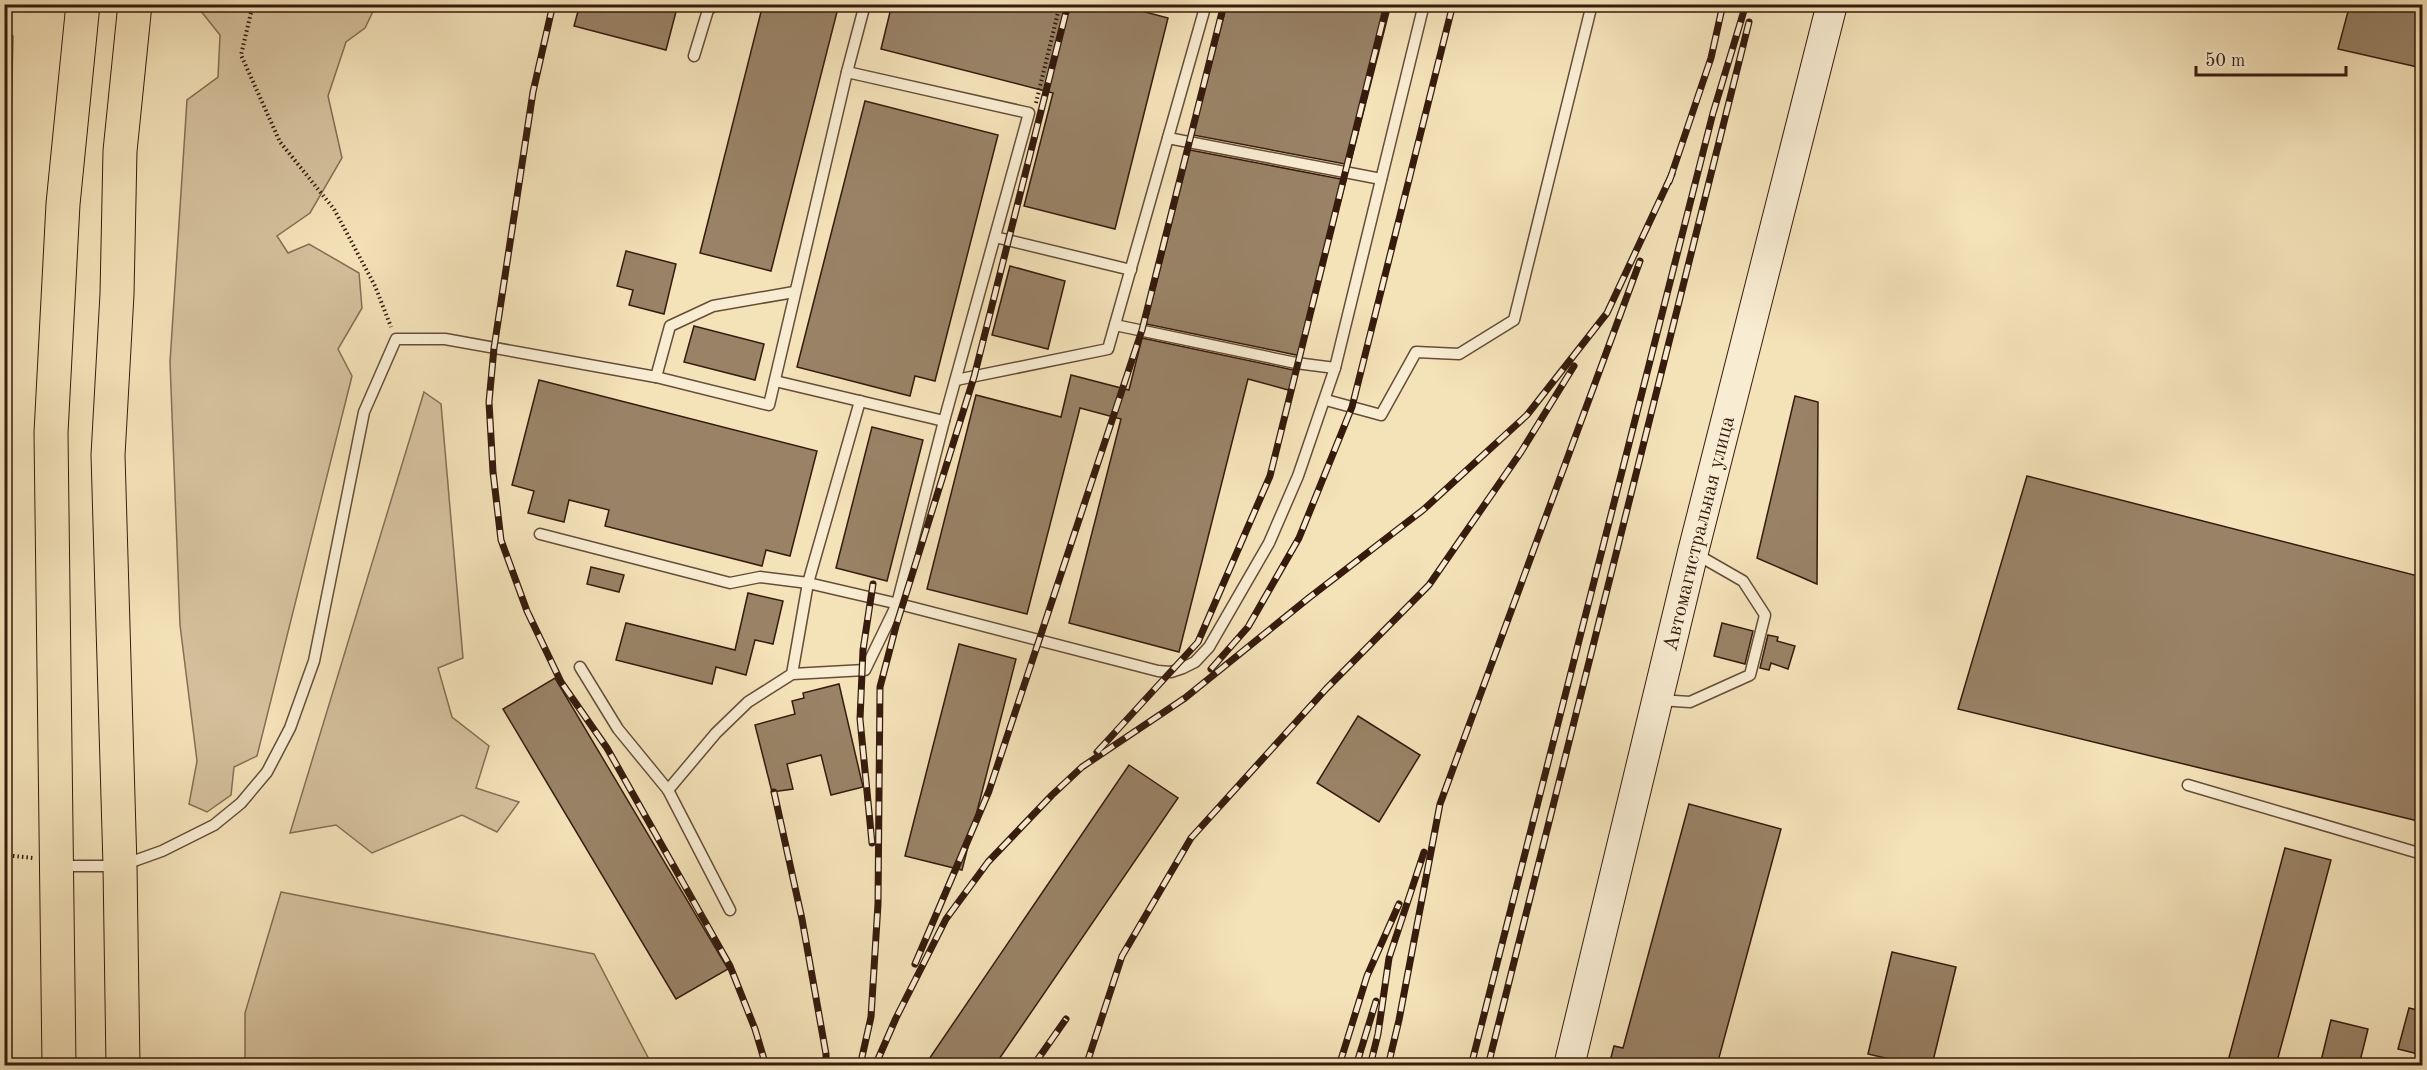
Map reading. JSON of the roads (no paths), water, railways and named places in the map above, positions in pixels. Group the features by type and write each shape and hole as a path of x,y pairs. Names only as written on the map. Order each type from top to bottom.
{"main road":[{"path":"59,1065 44,862 51,433 63,204 83,4"},
{"path":"123,1065 120,866 108,455 117,294 120,151 135,4"},
{"name":"Автомагистральная улица","path":"1569,1065 1693,552 1832,4"}],"lane":[{"path":"694,56 708,10 716,4"},
{"path":"44,862 120,866 162,851 214,825 241,803 256,787 290,728 314,662 364,412 396,339 445,339 656,377 769,405 794,292 865,4"},
{"path":"956,380 1108,349 1206,4"},
{"path":"540,534 730,583 760,577 808,583 1158,671 1171,672 1195,662 1209,647 1269,543 1298,476 1326,400 1424,4"},
{"path":"1326,400 1381,415 1416,352 1459,354 1515,320 1592,4"},
{"path":"668,790 716,733 748,702 792,674 865,670 897,604 944,421 1029,113 847,72"},
{"path":"1168,138 1381,179"},
{"path":"995,237 1131,270"},
{"path":"656,377 670,326 713,306 794,292"},
{"path":"1115,325 1296,363 1335,368"},
{"path":"775,381 944,421"},
{"path":"792,674 808,583 860,401"},
{"path":"1659,700 1690,702 1750,675 1765,615 1743,581 1693,552"},
{"path":"580,667 618,729 668,790 730,910"},
{"path":"2188,785 2422,854"}],"railway":[{"path":"553,4 533,92 494,348 489,402 493,472 501,540 527,611 561,682 607,748 730,966 755,1029 766,1066"},
{"path":"860,1066 871,1017 878,904 880,687 896,626 974,377 1068,4"},
{"path":"915,964 989,791 1142,330 1224,4"},
{"path":"1097,752 1198,642 1270,476 1387,4"},
{"path":"1211,669 1248,627 1299,538 1352,407 1453,4"},
{"path":"1669,182 1711,58 1723,4"},
{"path":"1471,1066 1713,113 1746,4"},
{"path":"1488,1066 1749,22"},
{"path":"875,1066 896,1018 946,919 988,862 1052,795 1082,767 1185,698 1423,510 1527,415 1607,313 1672,174"},
{"path":"1388,1066 1399,1020 1440,804 1640,261"},
{"path":"1086,1066 1122,956 1191,838 1326,689 1429,585 1521,452 1574,366"},
{"path":"872,843 860,719 863,650 873,584"},
{"path":"774,792 802,919 826,1054 826,1066"},
{"path":"1370,1066 1378,1034 1389,958 1424,852"},
{"path":"1339,1066 1367,976 1399,904"},
{"path":"1356,1066 1376,1001"},
{"path":"1033,1066 1066,1019"}]}
